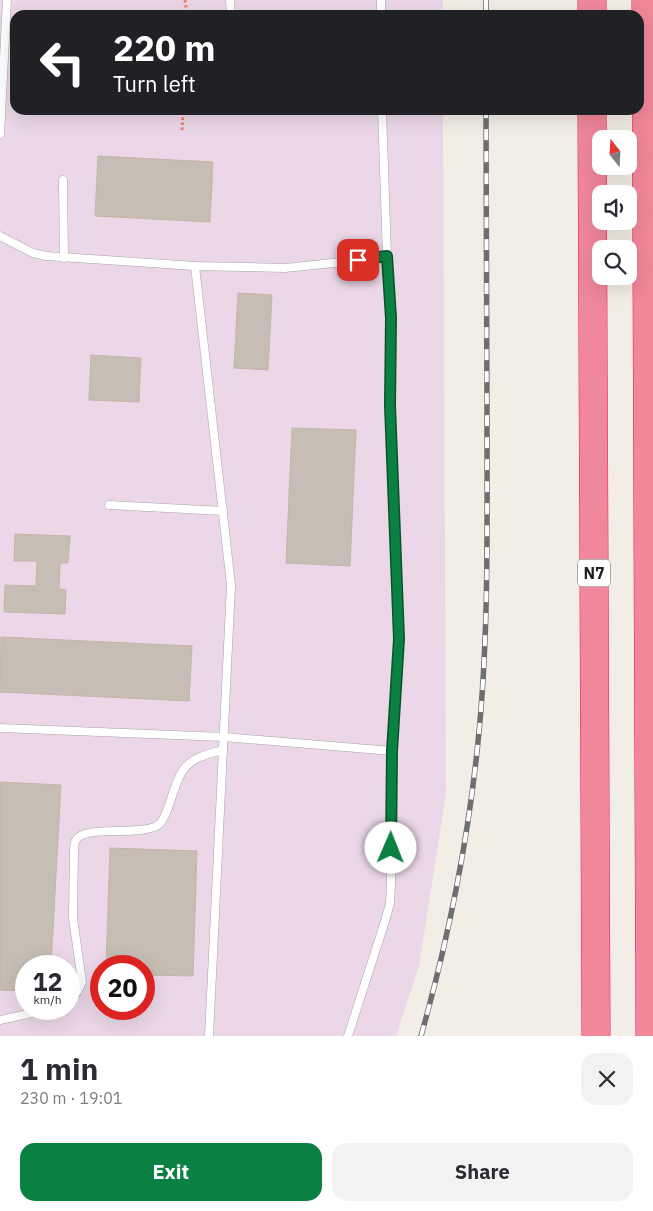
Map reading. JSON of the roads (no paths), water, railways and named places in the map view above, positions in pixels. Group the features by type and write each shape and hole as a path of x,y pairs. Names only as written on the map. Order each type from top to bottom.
{"highway":[{"path":"646,0 650,1036"},
{"name":"N7","path":"592,115 596,1036"},
{"path":"578,1036 593,427"},
{"path":"648,668 653,714"}],"lane":[{"path":"0,134 6,0"},
{"path":"348,1036 390,903 392,751 399,639 390,405 391,318 382,115"},
{"path":"63,180 64,258"},
{"path":"0,236 33,253 64,258 195,266 285,268 387,256"},
{"path":"195,266 231,586 209,1036"},
{"path":"109,505 223,511"},
{"path":"0,728 224,737 392,751"},
{"path":"78,955 73,918 74,851 76,840 89,833 138,831 157,826 167,811 181,773 189,762 201,756 224,750"},
{"path":"80,968 82,982 80,986"},
{"path":"0,1020 15,1017"}],"railway":[{"path":"486,0 486,10"},
{"path":"421,1036 440,964 463,854 474,779 482,702 487,540 486,115"}]}
